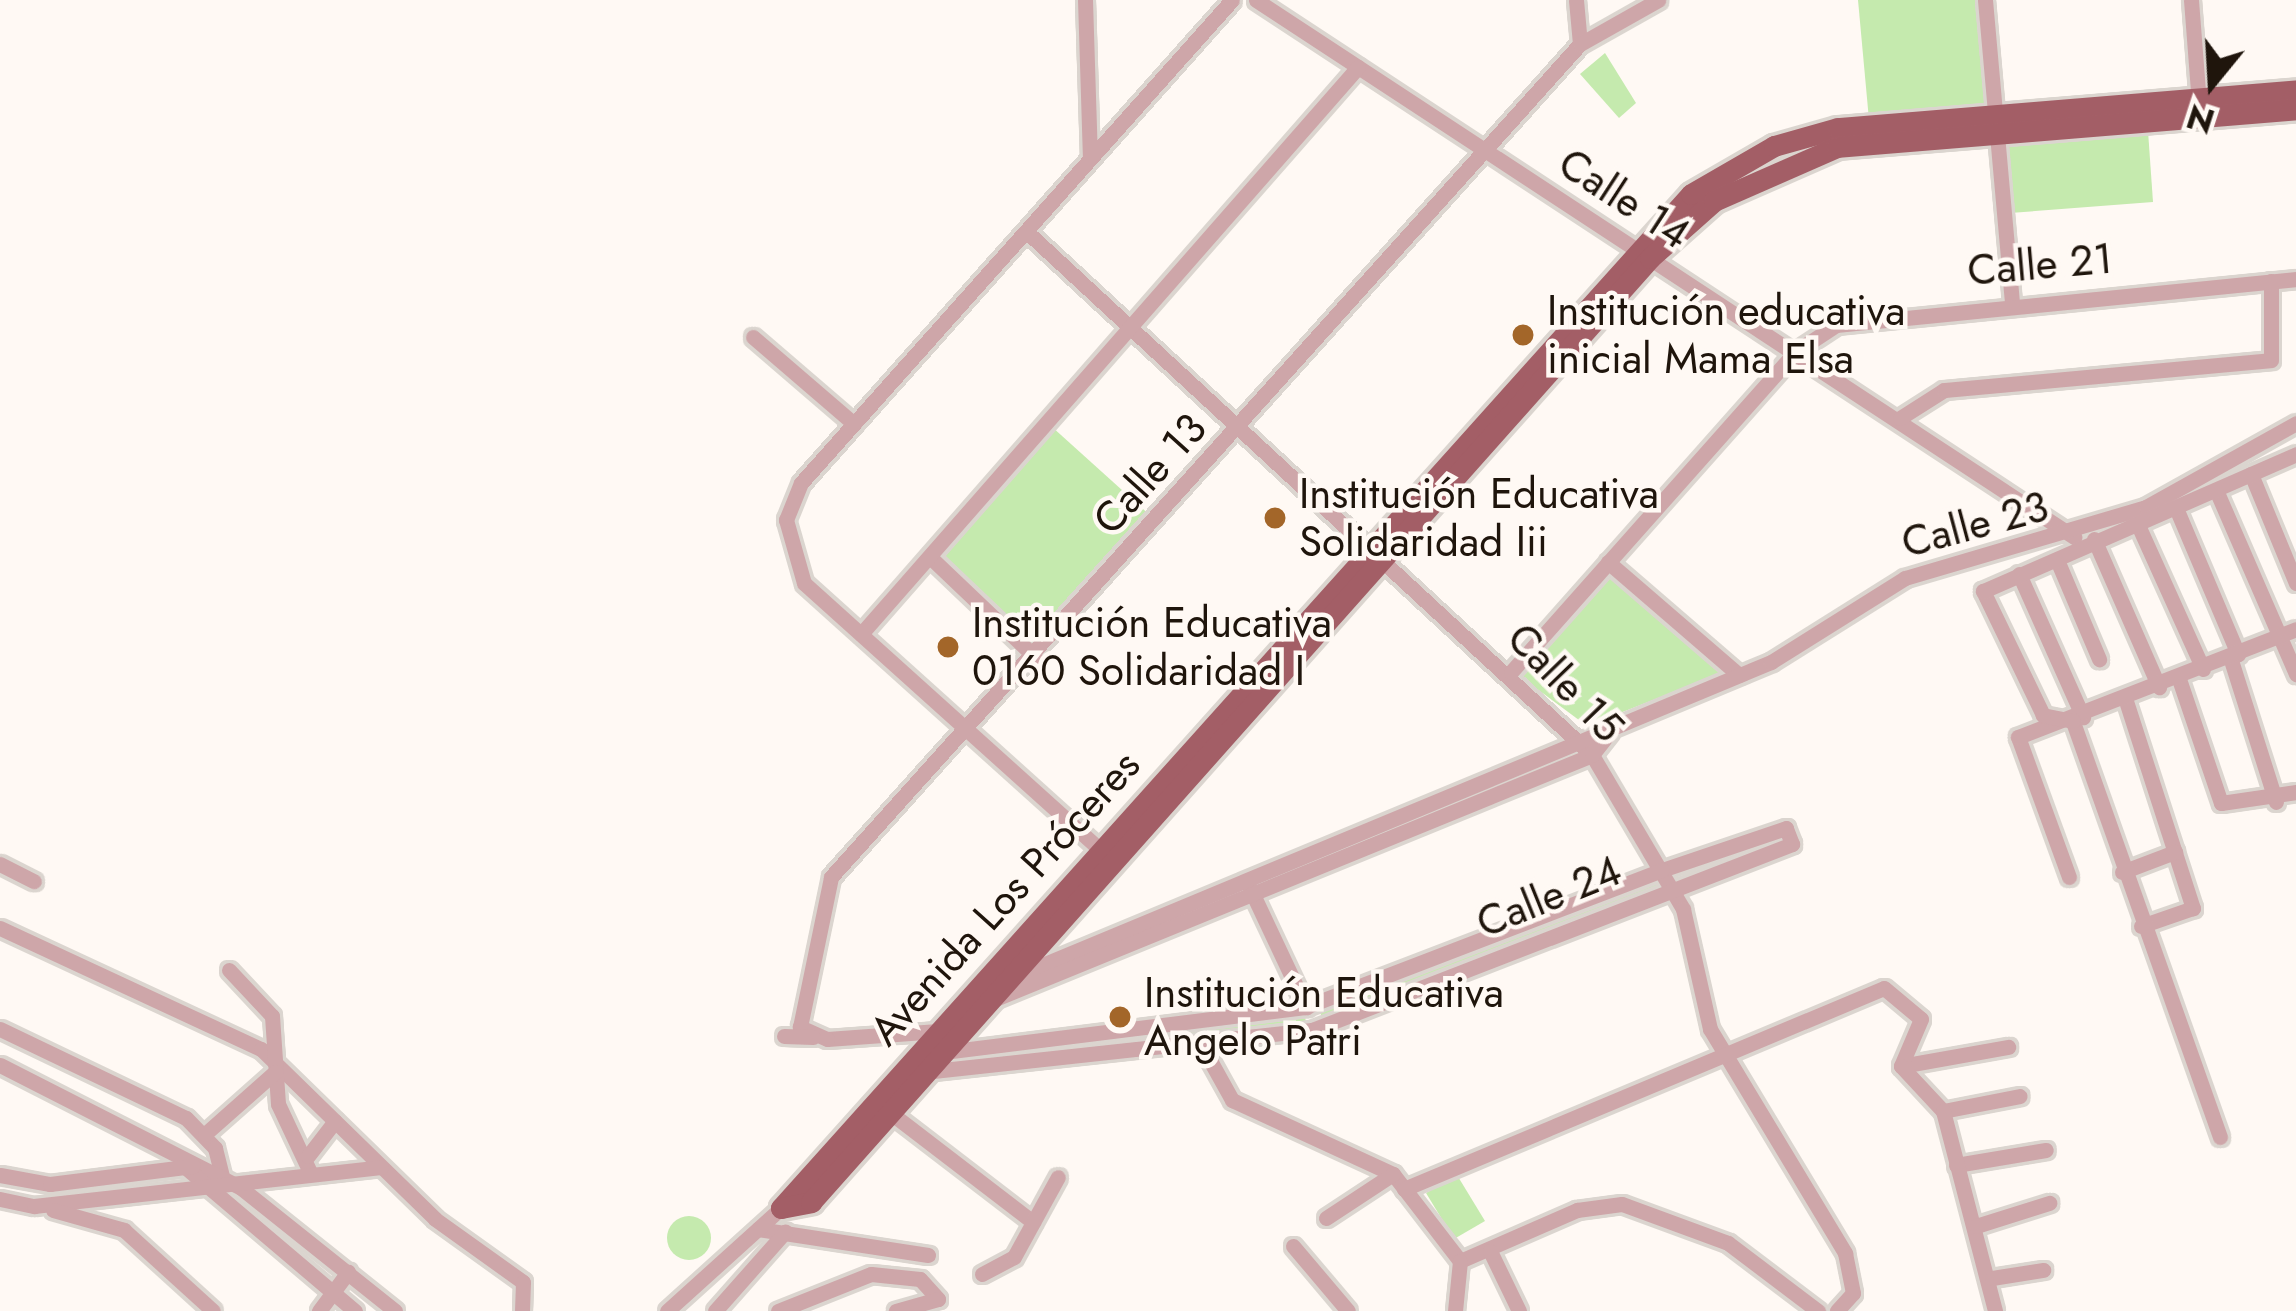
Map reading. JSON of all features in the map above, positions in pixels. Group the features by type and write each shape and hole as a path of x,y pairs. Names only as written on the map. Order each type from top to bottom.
{"main road":[{"name":"Avenida Los Próceres","path":"781,1208 811,1202 936,1044 1643,254 1714,201 1814,153 1998,124 2200,107 2296,89"},
{"name":"Avenida Los Próceres","path":"2200,107 2296,109"}],"street":[{"path":"1085,0 1090,157"},
{"path":"1107,856 966,732 794,568 786,536 801,483 1232,0"},
{"name":"Calle 14","path":"1256,0 1900,418 2074,537"},
{"path":"1576,0 1580,44"},
{"name":"Calle 13","path":"822,1038 800,1027 831,877 1035,656 1580,44 1658,0"},
{"path":"1985,0 2012,304"},
{"path":"2191,0 2200,107"},
{"path":"861,634 1358,67"},
{"name":"Calle 15","path":"1027,232 1580,739 1672,887 1723,1051 1845,1253 1852,1293 1837,1311"},
{"name":"Calle 21","path":"1511,672 1795,352 1854,318 2296,279"},
{"path":"1900,418 1944,390 2271,360 2271,281"},
{"path":"753,338 854,424"},
{"name":"Calle 23","path":"1005,972 1250,888 1580,739 1610,732 1739,675 1905,578 2074,537 2094,538 2296,423"},
{"path":"2078,719 2043,715 1984,596 2094,538 2138,526 2295,456"},
{"path":"2251,474 2296,584"},
{"path":"2216,490 2289,632 2296,674"},
{"path":"2176,508 2234,656 2276,802"},
{"path":"2138,526 2203,669"},
{"path":"2094,538 2159,688"},
{"path":"930,557 1035,656"},
{"path":"2057,560 2099,659"},
{"path":"1608,562 1739,675"},
{"path":"2019,574 2078,719 2122,872 2219,1138"},
{"path":"2068,877 2018,737 2126,701 2289,632"},
{"path":"2179,679 2221,803 2276,802 2296,792"},
{"path":"2126,701 2193,908 2141,926"},
{"name":"Calle 23","path":"984,994 1592,755 1610,732"},
{"name":"Calle 24","path":"784,1036 936,1044 1306,1007 1662,870 1789,836 1312,1030 1202,1046 918,1068"},
{"path":"2122,872 2175,852"},
{"path":"0,864 34,881"},
{"path":"1250,888 1306,1007"},
{"path":"0,928 261,1049 275,1072 523,1282 522,1311"},
{"path":"229,970 272,1016 278,1104 309,1164"},
{"path":"1404,1189 1723,1051 1884,988 1921,1019 1901,1066"},
{"path":"0,1029 206,1134 217,1183"},
{"path":"1202,1046 1232,1100 1393,1174 1460,1261 1454,1311"},
{"path":"1901,1066 2008,1047"},
{"path":"0,1065 79,1103 217,1183 355,1311"},
{"path":"1901,1066 1943,1111 1992,1278 1995,1311"},
{"path":"79,1103 91,1072"},
{"path":"206,1134 275,1072"},
{"path":"1943,1111 2020,1096"},
{"path":"883,1107 1033,1222"},
{"path":"309,1164 335,1121"},
{"path":"1956,1165 2046,1150"},
{"path":"241,1188 309,1164 381,1166"},
{"path":"0,1174 50,1184 192,1166"},
{"path":"1326,1218 1393,1174"},
{"path":"982,1274 1014,1257 1058,1177"},
{"path":"34,1206 217,1183 241,1188 395,1311"},
{"path":"0,1199 124,1230 213,1311"},
{"path":"1976,1226 2049,1203"},
{"name":"Avenida Los Próceres","path":"667,1311 781,1208"},
{"path":"1460,1261 1577,1210 1642,1208 1728,1243 1818,1311"},
{"path":"758,1229 928,1255"},
{"path":"715,1311 785,1232"},
{"path":"1293,1246 1348,1311"},
{"path":"1490,1251 1519,1311"},
{"path":"1992,1278 2043,1270"},
{"path":"319,1311 348,1272"},
{"path":"778,1311 871,1274 920,1279 941,1305"},
{"path":"904,1310 941,1305"}],"green space":[{"path":"1858,0 1980,0 1992,111 1869,120"},
{"path":"1605,53 1636,103 1619,118 1580,74"},
{"path":"2148,131 2153,202 2010,213 2004,143"},
{"path":"1051,426 1153,518 1036,651 936,557"},
{"path":"1609,567 1727,671 1587,726 1517,674"},
{"path":"1659,875 1664,885 1325,1022 1320,1013"},
{"path":"1304,1017 1310,1027 944,1065 949,1060"},
{"path":"1457,1175 1485,1221 1454,1239 1426,1193"},
{"path":"689,1216 705,1222 711,1238 705,1254 689,1260 673,1254 667,1238 673,1222"}],"place":[{"name":"Institución educativa inicial Mama Elsa","path":"1523,335"},
{"name":"Institución Educativa Solidaridad Iii","path":"1275,518"},
{"name":"Institución Educativa 0160 Solidaridad I","path":"948,647"},
{"name":"Institución Educativa Angelo Patri","path":"1120,1017"}]}
